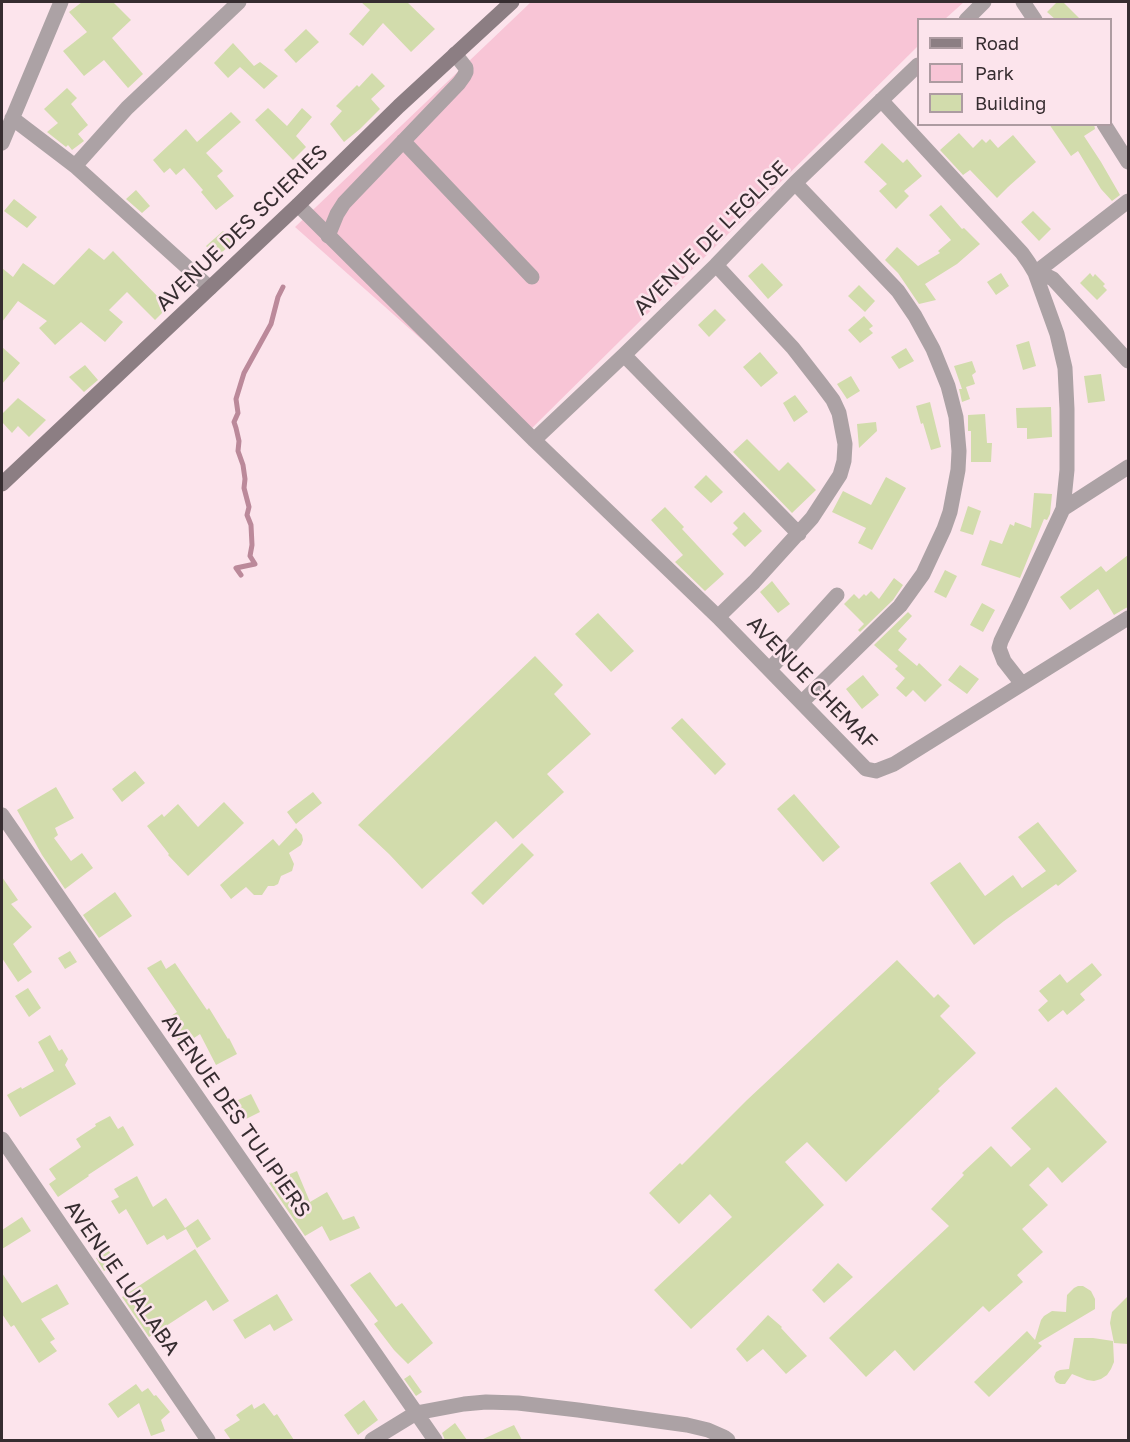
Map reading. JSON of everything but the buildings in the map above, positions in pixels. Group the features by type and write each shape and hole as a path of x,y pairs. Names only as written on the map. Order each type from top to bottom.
{"street":[{"path":"2,142 61,2"},
{"path":"75,166 127,108 239,2"},
{"name":"AVENUE DES SCIERIES","path":"2,484 510,2"},
{"path":"968,18 984,2"},
{"path":"1023,2 1034,18"},
{"path":"328,236 344,202 459,84 466,68 455,54"},
{"name":"AVENUE DE L'EGLISE","path":"534,441 917,66"},
{"path":"881,100 1029,262 1057,334 1065,368 1068,409 1063,509 1000,641 999,648 1004,661 1022,684"},
{"path":"12,118 75,166 210,288"},
{"path":"1105,126 1128,162"},
{"path":"403,141 532,278"},
{"path":"795,183 890,282 915,316 933,349 948,386 956,417 959,451 957,479 950,512 923,574 900,606 801,702"},
{"path":"1035,273 1128,201"},
{"name":"AVENUE CHEMAF","path":"298,205 534,441 718,616 864,767 870,770 876,771 894,764 1128,618"},
{"path":"716,265 793,348 833,400 839,413 844,444 844,461 840,474 812,518 754,582 718,616"},
{"path":"1035,273 1045,274 1053,279 1128,361"},
{"path":"624,355 799,534"},
{"path":"1063,509 1128,467"},
{"path":"770,669 837,595"},
{"name":"AVENUE DES TULIPIERS","path":"2,815 435,1440"},
{"name":"AVENUE LUALABA","path":"2,1139 208,1440"},
{"path":"372,1440 416,1413 486,1402 518,1403 687,1425 708,1430 728,1440"}],"green space":[{"path":"531,2 964,2 946,18 917,18 917,47 527,433 295,227"}],"waterway":[{"path":"241,575 236,568 255,564 250,556 252,545 251,525 247,515 249,507 234,422 238,413 236,399 244,373 271,324 283,287"}]}
